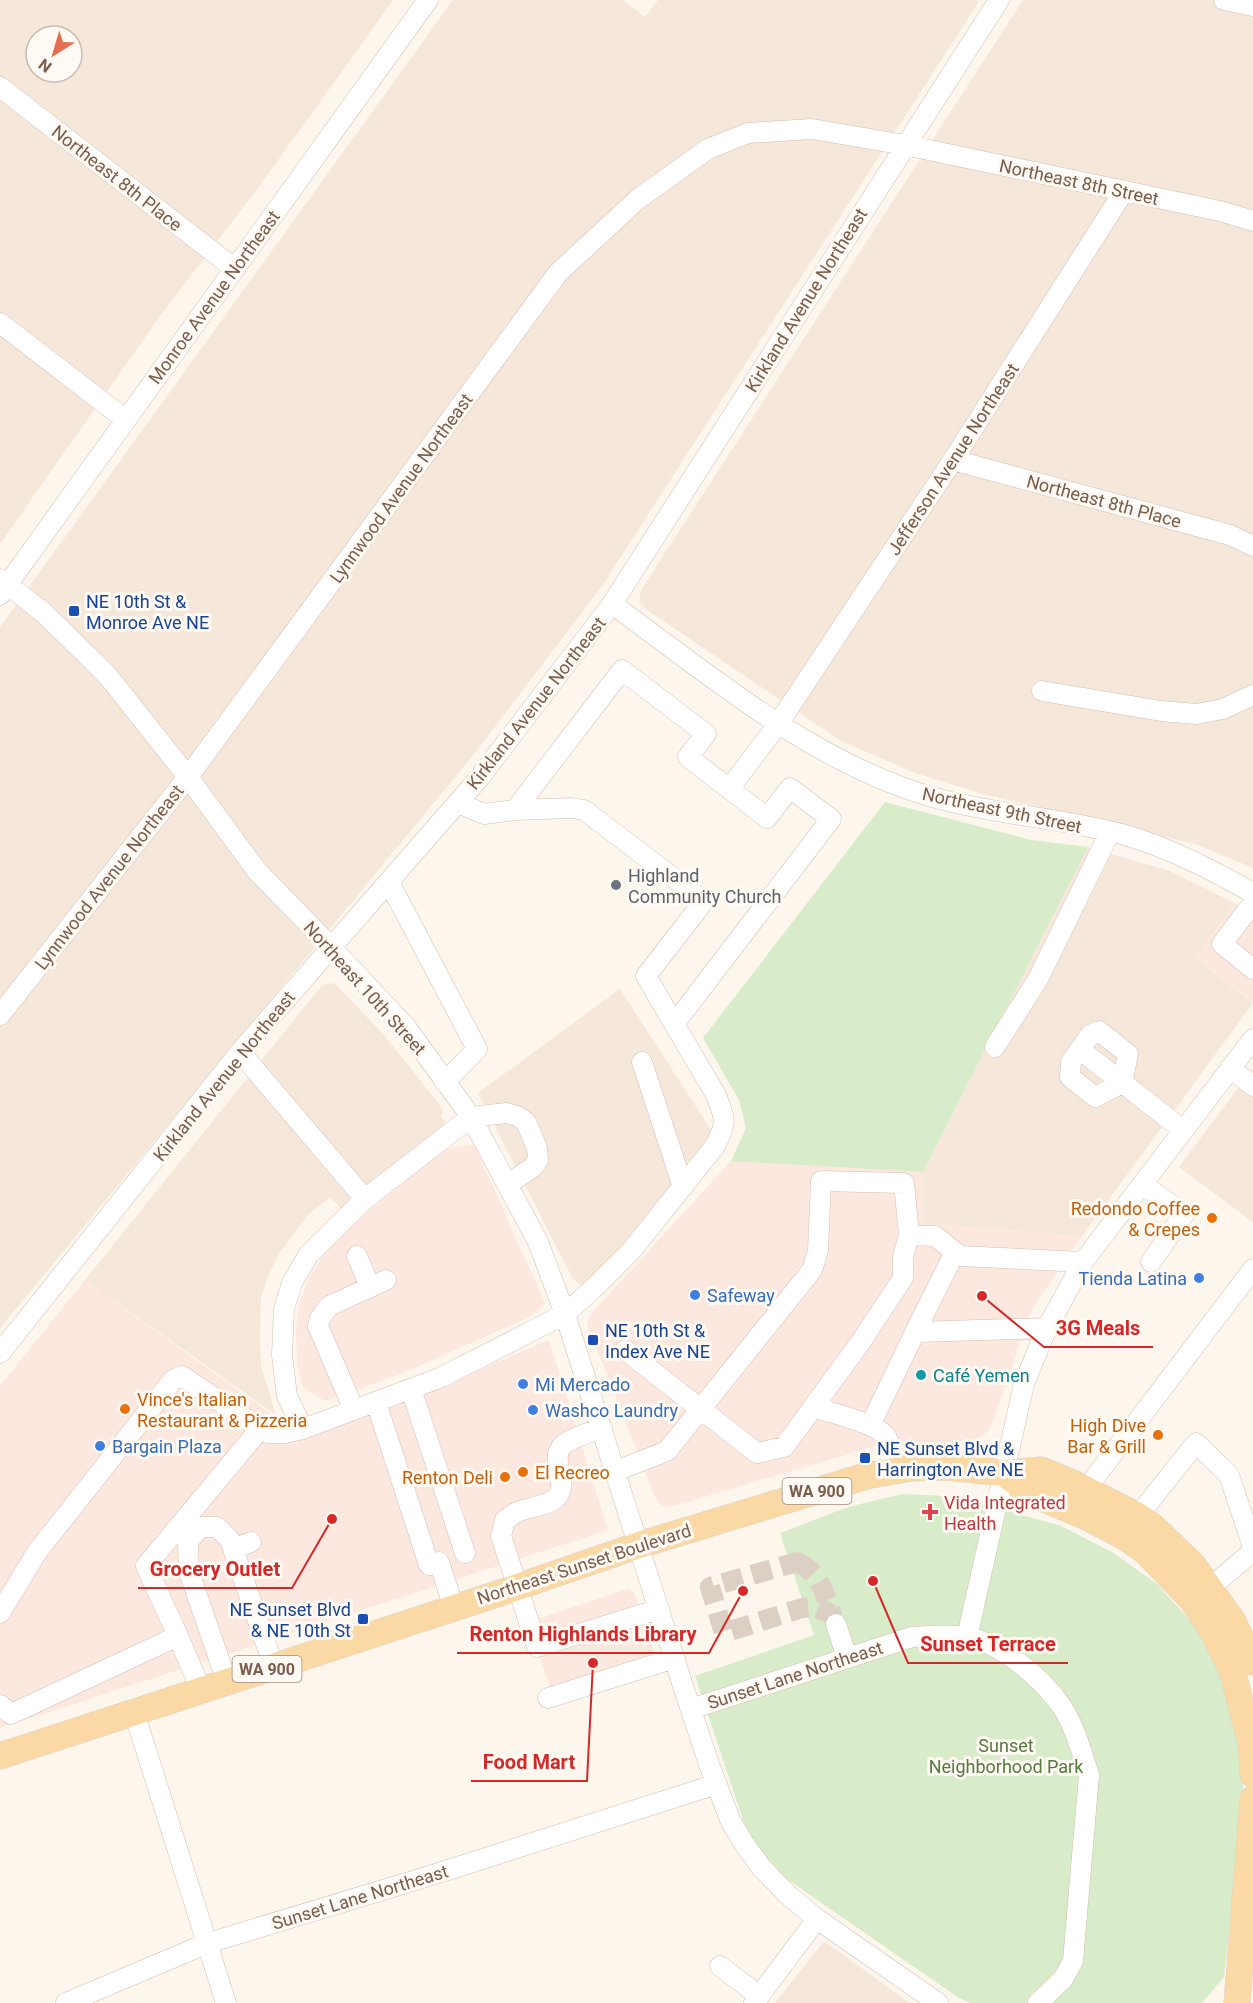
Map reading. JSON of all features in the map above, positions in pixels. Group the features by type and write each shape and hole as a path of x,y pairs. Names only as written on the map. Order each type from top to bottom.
{"main road":[{"name":"Northeast Sunset Boulevard","path":"0,1756 454,1608 639,1545 866,1476 911,1468 947,1467 1004,1473 1041,1470 1086,1489 1138,1516 1156,1529 1193,1565 1211,1587 1232,1620 1253,1662"},
{"path":"1004,1473 1030,1493 1087,1517 1125,1537 1144,1551 1193,1601 1213,1631 1232,1670 1251,1743 1253,1774"},
{"path":"1144,1551 1158,1554 1195,1585 1211,1587"},
{"path":"1237,2003 1253,1799"}],"street":[{"name":"Kirkland Avenue Northeast","path":"0,1353 240,1052 480,777 612,604 999,0"},
{"path":"1224,0 1253,6"},
{"name":"Monroe Avenue Northeast","path":"2,586 235,269 421,3"},
{"name":"Northeast 8th Place","path":"0,87 235,269"},
{"name":"Lynnwood Avenue Northeast","path":"0,1016 188,777 558,273 638,199 708,150 748,133 812,129 905,145"},
{"name":"Northeast 8th Street","path":"905,145 1220,211 1253,221"},
{"name":"Jefferson Avenue Northeast","path":"729,789 778,724 953,460 1124,191"},
{"path":"0,323 126,420"},
{"name":"Northeast 8th Place","path":"953,460 1230,535 1253,546"},
{"name":"Northeast 10th Street","path":"2,586 44,613 108,676 188,777 257,871 406,1027 471,1117 538,1242 565,1314 691,1710 731,1822 761,1867 788,1895 817,1919 938,2003"},
{"name":"Northeast 9th Street","path":"612,604 778,724 849,764 898,786 943,801 1126,836 1201,864 1252,893"},
{"path":"515,810 622,670 706,734 688,757 767,818 790,788 831,819 675,1023"},
{"path":"1042,691 1161,711 1196,714 1223,709 1253,694"},
{"path":"0,1613 37,1552 173,1380 182,1376 267,1433 285,1433 303,1429 442,1377 565,1314 632,1250 715,1146 724,1129 724,1115 716,1095 646,976 704,901 584,810 572,808 515,810 484,814 458,803"},
{"path":"995,1047 1038,979 1110,832"},
{"path":"389,882 477,1049 445,1082"},
{"path":"1252,893 1222,945 1253,969"},
{"path":"967,1637 1024,1384 1047,1328 1083,1262 1253,1039"},
{"path":"240,1052 364,1199"},
{"path":"1083,1052 1183,1130"},
{"path":"642,1062 683,1187"},
{"path":"1230,1068 1253,1086"},
{"path":"303,1429 287,1396 282,1355 284,1309 292,1283 309,1254 364,1199 471,1117 507,1113 526,1122 537,1148 538,1160 508,1184"},
{"path":"616,1471 667,1451 701,1409 812,1269 818,1251 821,1181 904,1183 909,1235 903,1257 903,1278 860,1343 784,1447 757,1453 701,1409 625,1350"},
{"path":"1142,1184 1184,1214 1150,1262"},
{"path":"909,1235 935,1236 960,1256 1083,1262"},
{"path":"870,1426 955,1252"},
{"path":"354,1410 318,1326 320,1318 329,1306 378,1284 357,1256"},
{"path":"1086,1489 1253,1269"},
{"path":"915,1332 1047,1328"},
{"path":"411,1389 465,1553"},
{"path":"376,1402 434,1563 454,1608"},
{"path":"813,1407 870,1426 883,1433 887,1439 893,1471"},
{"path":"602,1428 565,1443 559,1451 557,1460 562,1479 560,1491 555,1499 517,1512 505,1520 501,1536 537,1647 658,1609"},
{"path":"201,1690 146,1566 197,1518 260,1429"},
{"path":"1138,1516 1196,1443 1229,1475 1253,1549 1211,1587"},
{"path":"197,1518 217,1527 230,1540 242,1546 274,1667"},
{"path":"197,1518 188,1541 189,1572 227,1682"},
{"path":"836,1624 847,1658"},
{"name":"Sunset Lane Northeast","path":"691,1710 912,1637 936,1635 967,1637 988,1643 1015,1660 1041,1683 1062,1707 1082,1751 1089,1775 1073,1961 1063,1979 1038,2003"},
{"path":"0,1706 11,1714 178,1636"},
{"path":"548,1698 675,1658"},
{"path":"134,1712 226,2003"},
{"name":"Sunset Lane Northeast","path":"66,2003 208,1943 426,1877 717,1784"},
{"path":"720,1966 757,2000 817,1919"}],"shaded area":[{"path":"0,0 393,0 261,184 160,316 0,544"},
{"path":"453,0 623,0 645,17 658,0 978,0 978,3 602,586 475,753 0,1328 0,627"},
{"path":"1023,0 1253,0 1253,868 1198,845 983,794 915,773 841,741 647,610 639,602 641,590"},
{"path":"1088,847 1170,871 1235,903 1195,958 1253,1003 1082,1236 924,1223 923,1172"},
{"path":"1235,903 1253,916 1253,1002 1195,958"},
{"path":"331,983 336,985 384,1035 440,1105 443,1111 441,1118 446,1121 428,1143 341,1209 330,1197 308,1215 280,1252 261,1297 260,1333 261,1366 276,1415 85,1280 318,990 323,985"},
{"path":"620,989 715,1136 590,1282 581,1285 573,1279 478,1093"},
{"path":"1253,1068 1253,1222 1179,1167"},
{"path":"474,1144 545,1303 527,1318 403,1373 325,1401 303,1388 297,1364 296,1329 299,1304 310,1276 327,1250 354,1223 444,1149"},
{"path":"731,1161 923,1172 924,1223 1082,1236 1032,1309 990,1429 978,1440 918,1445 885,1443 667,1508 657,1502 587,1324 589,1316"},
{"path":"85,1280 300,1435 402,1403 549,1340 608,1530 0,1728 0,1386"},
{"path":"628,1589 634,1592 656,1657 551,1691 528,1622"},
{"path":"824,1941 910,2003 775,2003"}],"green space":[{"path":"885,802 1031,840 1088,847 923,1172 731,1161 746,1128 739,1100 703,1038"},
{"name":"Sunset Neighborhood Park","path":"902,1494 948,1496 1019,1514 1061,1526 1112,1552 1157,1584 1196,1627 1220,1664 1244,1767 1242,1817 1224,1977 1202,2003 971,2003 959,1998 781,1875 761,1854 745,1826 695,1676 814,1635 780,1533 848,1507"}],"tunnel":[{"path":"797,1562 805,1566 816,1577 832,1614 814,1607 802,1608 724,1633 710,1587 797,1562"}],"place":[{"name":"NE 10th St & Monroe Ave NE","path":"74,611"},
{"name":"Highland Community Church","path":"616,885"},
{"name":"Redondo Coffee & Crepes","path":"1212,1218"},
{"name":"Tienda Latina","path":"1199,1278"},
{"name":"Safeway","path":"695,1295"},
{"name":"3G Meals","path":"982,1296"},
{"name":"NE 10th St & Index Ave NE","path":"593,1340"},
{"name":"Café Yemen","path":"921,1375"},
{"name":"Mi Mercado","path":"523,1384"},
{"name":"Vince's Italian Restaurant & Pizzeria","path":"125,1409"},
{"name":"Washco Laundry","path":"533,1410"},
{"name":"High Dive Bar & Grill","path":"1158,1435"},
{"name":"Bargain Plaza","path":"100,1446"},
{"name":"NE Sunset Blvd & Harrington Ave NE","path":"865,1458"},
{"name":"El Recreo","path":"523,1472"},
{"name":"Renton Deli","path":"505,1477"},
{"name":"Vida Integrated Health","path":"930,1512"},
{"name":"Grocery Outlet","path":"332,1519"},
{"name":"Sunset Terrace","path":"873,1581"},
{"name":"Renton Highlands Library","path":"743,1591"},
{"name":"NE Sunset Blvd & NE 10th St","path":"363,1619"},
{"name":"Food Mart","path":"593,1663"}]}
